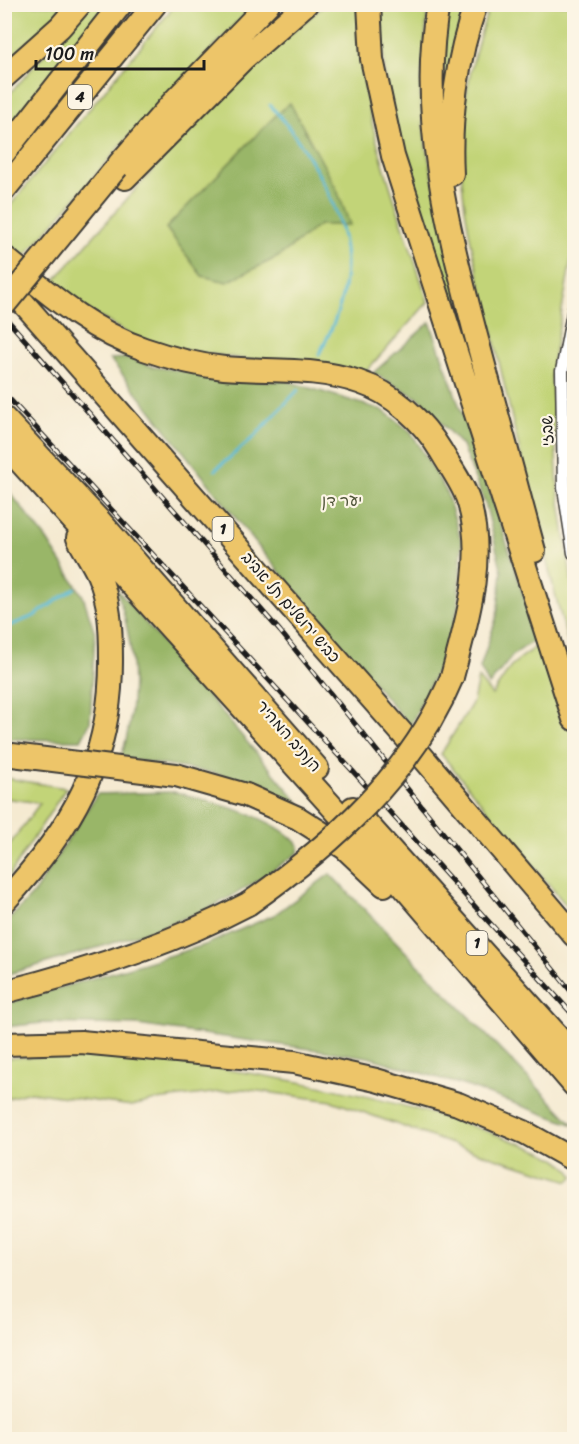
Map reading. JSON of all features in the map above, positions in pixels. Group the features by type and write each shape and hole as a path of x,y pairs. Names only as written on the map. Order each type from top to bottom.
{"highway":[{"path":"4,77 80,4"},
{"name":"4","path":"4,153 121,4"},
{"name":"4","path":"4,190 155,4"},
{"path":"4,305 121,172 175,100 268,4"},
{"path":"121,172 306,4"},
{"path":"369,4 372,59 393,156 574,719"},
{"path":"438,4 430,82 437,159 460,273 574,697"},
{"path":"476,4 455,94 451,151 456,206 502,431"},
{"path":"4,257 77,316 142,349 214,366 306,372 360,382 419,420 432,436 469,501 475,531 474,591 452,677 441,705 427,727 370,802 322,848 248,904 209,924 169,939 94,966 4,992"},
{"name":"כביש ירושלים תל אביב","path":"4,281 409,741 574,935"},
{"name":"הנתיב המהיר","path":"4,418 574,1053"},
{"name":"1","path":"4,444 483,977 574,1085"},
{"path":"4,902 58,836 87,788 102,748 107,716 111,671 111,630 108,604 98,574 58,502"},
{"path":"4,754 176,775 246,795 297,818 345,848 483,977"},
{"path":"4,1044 91,1042 294,1062 376,1080 458,1104 524,1132 574,1160"}],"street":[{"name":"שבזי","path":"574,308 562,371 564,488 574,553"}],"green space":[{"path":"13,5 66,5 51,22 5,62 4,8"},
{"path":"88,5 109,5 5,137 5,99"},
{"path":"175,5 254,5 131,134 23,258 5,241 4,213"},
{"path":"325,5 359,5 359,43 371,118 392,193 428,302 368,369 366,377 170,348 137,339 76,303 54,281 232,81"},
{"path":"380,5 428,5 420,99 426,146 472,357 405,164 386,87"},
{"path":"447,5 466,5 442,129 438,84"},
{"path":"490,5 574,5 574,243 551,372 558,489 574,598 574,666 522,462 472,248 464,202 461,156 463,117 473,60"},
{"path":"290,103 337,190 350,225 319,225 278,257 227,282 202,276 166,228"},
{"path":"430,322 500,522 537,638 513,655 489,685 480,668 497,616 502,572 486,506 462,446 420,399 373,373"},
{"name":"יער דן","path":"131,358 153,367 210,374 232,381 287,381 382,410 411,432 446,491 462,543 458,606 450,643 410,726 262,551 110,359"},
{"path":"4,485 47,540 83,596 95,633 90,723 81,740 5,739"},
{"path":"116,588 300,804 236,779 214,773 121,758 130,716 132,673 131,651"},
{"path":"545,639 574,736 574,915 441,754 473,702 478,678 492,695 512,665"},
{"path":"5,778 66,788 5,882 5,851 40,803 5,798"},
{"path":"175,792 259,818 288,835 299,846 298,853 238,893 200,912 128,938 5,975 5,924 34,893 97,794"},
{"path":"330,874 574,1125 469,1087 368,1057 137,1025 42,1023 5,1027 5,1004 205,945 274,915"},
{"path":"107,1054 208,1067 310,1084 410,1108 460,1122 535,1149 561,1163 574,1176 569,1181 457,1146 332,1101 244,1089 156,1100 132,1106 30,1092 5,1099 5,1058"}],"waterway":[{"path":"270,105 295,135 315,168 328,192 343,238 346,261 345,283 340,306 319,354"},
{"path":"215,470 254,437 298,390"},
{"path":"4,628 34,616 75,588"}],"railway":[{"path":"4,316 280,631 574,995"},
{"path":"4,393 349,767 574,1016"}]}
